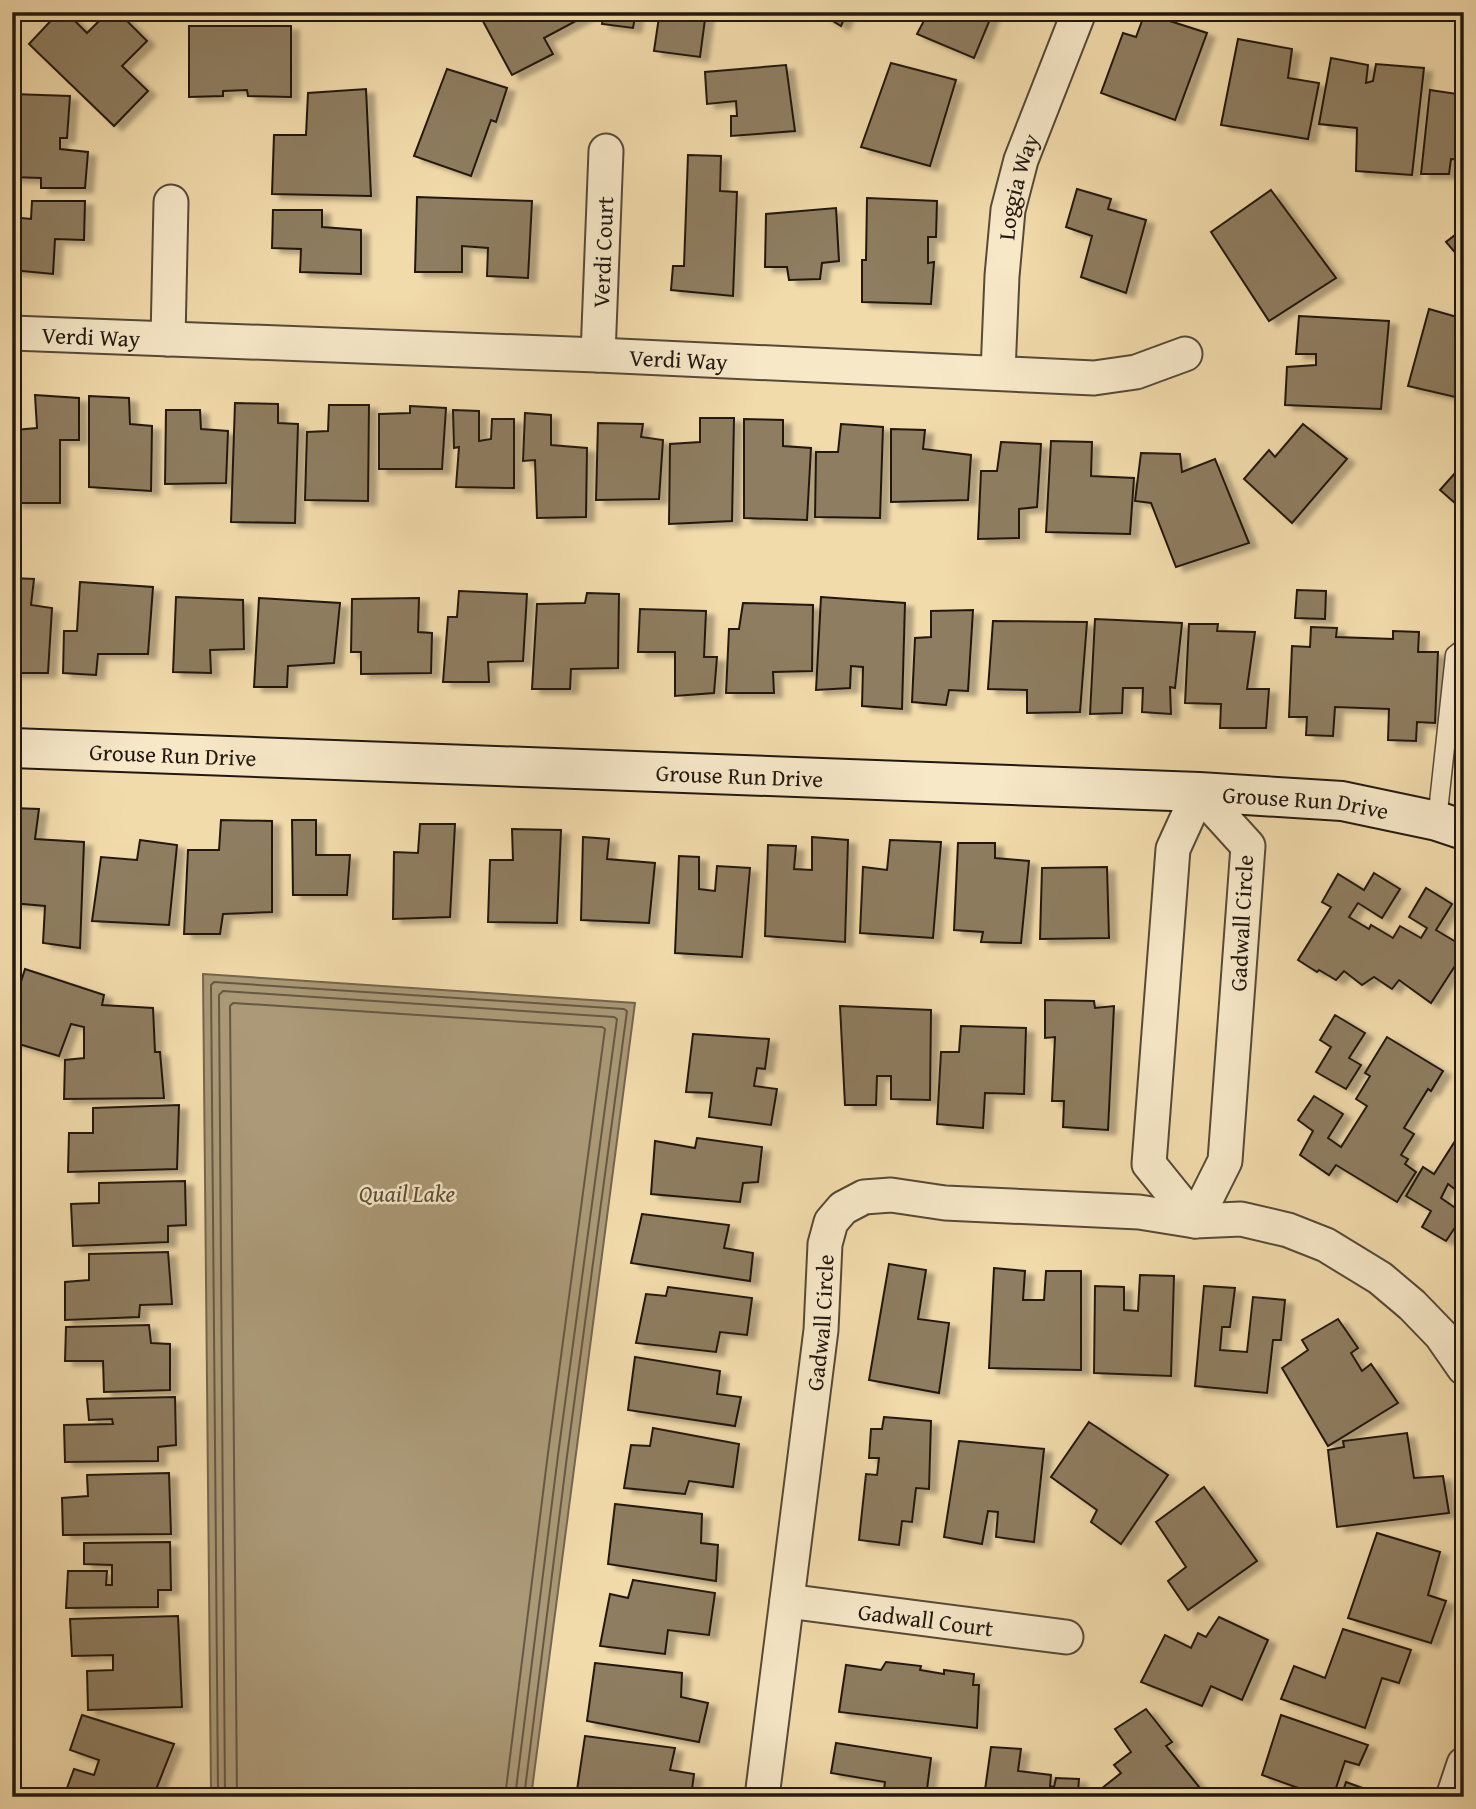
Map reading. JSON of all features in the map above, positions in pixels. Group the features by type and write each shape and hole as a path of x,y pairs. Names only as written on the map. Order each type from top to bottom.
{"street":[{"name":"Loggia Way","path":"998,372 1008,210 1021,160 1079,12"},
{"name":"Verdi Court","path":"598,355 606,151"},
{"name":"Verdi Way","path":"168,339 171,202"},
{"name":"Verdi Way","path":"12,333 598,355 1094,378 1136,372 1185,354"},
{"name":"Grouse Run Drive","path":"12,748 1199,792 1342,801 1450,825"},
{"name":"Gadwall Circle","path":"1195,1221 1225,1161 1248,846 1199,792"},
{"path":"1195,1221 1149,1164 1172,849 1199,792"},
{"name":"Gadwall Circle","path":"762,1797 821,1330 825,1244 831,1222 844,1208 864,1197 891,1195 945,1203 1139,1212 1195,1221 1241,1219 1288,1230 1326,1245 1380,1278 1412,1305 1441,1335 1464,1368"},
{"name":"Gadwall Court","path":"787,1601 1066,1637"},
{"path":"1454,1797 1464,1764"}],"lane":[{"path":"1450,825 1455,655 1464,648"}],"water":[{"name":"Quail Lake","path":"203,974 635,1003 531,1797 208,1797 211,1790"}],"building":[{"path":"59,12 66,12 87,33 108,12 118,12 147,41 122,66 148,91 114,126 29,44"},
{"path":"478,12 591,13 544,38 553,54 512,75"},
{"path":"604,12 636,12 633,28 602,24"},
{"path":"642,12 706,12 700,57 654,51 659,17"},
{"path":"818,12 847,12 841,26"},
{"path":"921,12 993,12 974,58 917,34 927,15"},
{"path":"1145,13 1207,33 1175,120 1101,93 1123,33 1136,37"},
{"path":"189,26 291,26 291,97 248,96 247,90 223,91 223,96 189,97"},
{"path":"1238,39 1292,49 1288,78 1319,83 1308,139 1221,125"},
{"path":"1331,58 1368,65 1366,83 1373,81 1376,64 1424,68 1412,175 1356,171 1357,128 1319,124"},
{"path":"891,63 956,80 930,166 861,147"},
{"path":"786,65 795,131 731,136 731,116 737,116 736,101 707,104 705,72"},
{"path":"447,69 507,88 496,122 491,120 471,176 414,156"},
{"path":"366,89 371,196 272,194 274,135 306,135 308,93"},
{"path":"1430,90 1464,95 1464,160 1451,159 1449,174 1421,174"},
{"path":"12,94 70,96 67,138 60,138 60,149 88,152 85,188 41,188 41,178 12,177"},
{"path":"688,155 721,156 720,191 737,192 733,296 671,290 673,266 684,266"},
{"path":"1077,189 1111,199 1108,209 1146,220 1126,293 1081,277 1092,236 1066,227"},
{"path":"1271,190 1336,278 1269,321 1211,232"},
{"path":"417,197 532,201 528,278 487,276 488,248 462,246 462,272 415,272"},
{"path":"867,198 937,201 936,237 928,237 928,263 934,262 931,304 862,302"},
{"path":"32,201 85,201 84,240 55,239 53,274 12,270 12,217 31,219"},
{"path":"836,208 839,261 822,263 820,279 789,280 787,267 765,267 766,214"},
{"path":"273,210 322,210 322,227 361,230 361,274 300,272 301,249 272,248"},
{"path":"1464,228 1464,263 1446,242"},
{"path":"1429,309 1464,319 1464,399 1408,386"},
{"path":"1299,316 1389,321 1381,409 1285,405 1287,367 1316,365 1316,354 1296,354"},
{"path":"35,395 79,398 79,440 60,440 60,503 15,503 15,430 37,428"},
{"path":"89,396 129,398 130,424 152,426 151,491 89,487"},
{"path":"235,403 278,404 278,423 298,424 295,523 231,522"},
{"path":"329,405 369,405 368,501 305,500 307,432 328,431"},
{"path":"410,406 446,408 442,469 379,469 379,414 410,413"},
{"path":"166,410 200,410 201,429 228,431 226,483 165,484"},
{"path":"453,410 479,411 479,441 491,439 492,419 514,419 514,488 456,487 459,447 454,448"},
{"path":"525,413 551,415 551,445 587,448 586,517 537,518 535,460 523,461"},
{"path":"700,418 734,418 732,521 669,524 670,444 700,442"},
{"path":"744,419 783,420 783,446 811,448 807,520 744,518"},
{"path":"598,423 643,424 641,437 663,440 659,499 596,500"},
{"path":"841,424 883,427 880,518 815,517 816,452 838,452"},
{"path":"1303,424 1347,459 1292,523 1244,479 1269,450 1275,457"},
{"path":"891,429 925,430 923,449 971,455 968,500 891,502"},
{"path":"1051,441 1092,442 1091,476 1134,478 1130,534 1046,532"},
{"path":"1001,442 1041,444 1037,507 1019,509 1019,538 978,539 981,471 997,471"},
{"path":"1141,453 1180,454 1182,472 1215,459 1249,543 1176,567 1151,503 1135,501"},
{"path":"1464,463 1464,511 1440,490"},
{"path":"12,578 34,579 31,605 52,608 48,673 12,673"},
{"path":"80,582 153,587 148,654 98,654 96,675 63,673 64,631 77,631"},
{"path":"1297,590 1326,591 1325,619 1295,618"},
{"path":"459,591 527,594 523,661 488,662 489,682 443,682 448,617 457,617"},
{"path":"587,593 619,594 618,668 571,669 570,689 532,689 537,604 585,603"},
{"path":"176,597 243,600 244,649 210,650 211,673 173,672"},
{"path":"821,597 905,603 902,709 862,706 863,667 851,666 850,688 816,690"},
{"path":"259,598 340,603 334,663 288,666 287,687 254,687"},
{"path":"419,598 418,632 432,633 431,673 361,674 361,652 351,652 352,599"},
{"path":"743,603 813,605 812,671 773,672 774,693 726,693 729,629 739,629"},
{"path":"640,609 706,611 704,657 717,657 714,693 675,696 675,652 638,652"},
{"path":"973,610 968,691 949,690 946,705 912,702 915,638 931,637 931,611"},
{"path":"1095,619 1182,623 1175,688 1170,687 1171,714 1142,712 1143,688 1123,688 1122,713 1090,714"},
{"path":"993,621 1087,622 1080,712 1027,713 1027,690 988,689"},
{"path":"1189,624 1218,624 1217,631 1255,632 1247,689 1269,689 1266,728 1220,728 1221,704 1185,703"},
{"path":"1311,627 1337,628 1336,637 1393,639 1393,631 1419,632 1418,652 1438,652 1435,723 1417,722 1416,741 1388,740 1389,709 1335,707 1333,736 1306,735 1307,717 1289,717 1292,646 1310,647"},
{"path":"12,808 39,809 35,839 84,842 80,948 43,943 45,906 12,903"},
{"path":"221,820 272,821 272,912 223,914 220,934 184,934 188,850 219,850"},
{"path":"292,820 316,820 316,855 350,855 347,895 293,895"},
{"path":"420,824 455,824 450,917 393,919 394,852 418,853"},
{"path":"512,829 561,830 557,923 488,922 490,860 513,860"},
{"path":"583,837 609,839 607,859 655,863 649,923 581,920"},
{"path":"812,837 848,840 845,942 765,936 768,845 796,846 794,869 812,870"},
{"path":"140,840 177,845 169,925 92,921 101,857 137,860"},
{"path":"890,840 941,842 933,938 860,933 863,867 887,870"},
{"path":"958,843 995,843 995,858 1029,861 1021,943 981,942 983,932 954,930"},
{"path":"679,856 699,857 699,889 715,891 717,866 750,868 742,957 675,953"},
{"path":"1107,867 1109,938 1040,939 1042,868"},
{"path":"1374,873 1400,889 1382,918 1358,903 1349,917 1369,929 1371,925 1393,938 1400,926 1421,938 1427,928 1409,917 1426,888 1452,904 1436,930 1456,942 1464,929 1464,952 1431,1003 1399,980 1392,989 1374,977 1362,985 1344,971 1336,980 1298,960 1331,907 1322,902 1338,874 1364,890"},
{"path":"25,969 104,995 102,1005 153,1008 155,1052 160,1052 164,1098 64,1099 65,1060 84,1058 84,1027 71,1024 59,1056 12,1042 12,1010"},
{"path":"1045,1000 1094,1001 1095,1008 1114,1006 1108,1130 1063,1127 1064,1101 1052,1101 1055,1037 1045,1038"},
{"path":"840,1006 931,1010 930,1100 891,1099 891,1076 877,1076 876,1105 845,1105"},
{"path":"1335,1015 1365,1033 1349,1058 1361,1065 1346,1089 1316,1072 1331,1047 1320,1040"},
{"path":"961,1026 1026,1028 1024,1094 985,1093 983,1128 937,1124 941,1052 959,1052"},
{"path":"693,1034 769,1039 765,1069 757,1068 754,1086 777,1089 771,1125 709,1117 712,1093 686,1092"},
{"path":"1387,1037 1443,1071 1431,1091 1428,1089 1404,1128 1414,1134 1401,1155 1408,1159 1405,1164 1416,1172 1397,1202 1336,1165 1329,1175 1300,1155 1313,1131 1298,1120 1314,1096 1343,1114 1328,1138 1341,1147 1367,1106 1356,1099 1370,1076 1365,1073"},
{"path":"179,1105 177,1169 68,1172 69,1133 93,1133 93,1108"},
{"path":"1464,1127 1464,1196 1448,1184 1441,1198 1464,1214 1446,1241 1422,1227 1431,1211 1406,1196 1423,1167 1434,1174"},
{"path":"697,1138 762,1147 758,1182 743,1183 740,1202 651,1194 655,1141 695,1148"},
{"path":"185,1181 186,1225 168,1226 168,1242 73,1246 71,1204 99,1203 99,1183"},
{"path":"642,1214 729,1225 724,1248 753,1253 750,1281 631,1263"},
{"path":"168,1252 172,1304 140,1305 139,1317 65,1320 65,1282 89,1280 89,1254"},
{"path":"889,1264 926,1270 918,1319 949,1323 939,1393 869,1380"},
{"path":"994,1268 1025,1271 1023,1300 1044,1300 1046,1271 1081,1271 1081,1370 989,1368"},
{"path":"1140,1275 1174,1276 1171,1376 1094,1373 1095,1286 1124,1287 1124,1310 1138,1311"},
{"path":"1204,1286 1235,1288 1230,1327 1222,1327 1220,1350 1247,1352 1253,1297 1285,1300 1281,1340 1273,1340 1267,1393 1195,1386"},
{"path":"668,1287 752,1298 747,1335 720,1332 716,1352 636,1343 646,1294 666,1296"},
{"path":"1338,1319 1358,1348 1351,1353 1362,1371 1371,1364 1398,1403 1328,1446 1282,1368 1308,1350 1302,1340"},
{"path":"149,1325 151,1343 170,1344 170,1390 104,1392 103,1361 65,1361 66,1327"},
{"path":"635,1357 720,1371 717,1394 741,1397 735,1426 628,1410"},
{"path":"175,1397 176,1445 158,1447 158,1461 65,1462 64,1425 113,1424 112,1419 89,1420 87,1399"},
{"path":"884,1417 931,1421 929,1489 916,1488 912,1522 902,1521 899,1545 859,1540 866,1474 877,1475 879,1458 869,1458 871,1429 882,1429"},
{"path":"1089,1422 1168,1475 1121,1544 1091,1522 1097,1510 1051,1477"},
{"path":"653,1428 739,1444 733,1487 689,1481 685,1494 624,1488 631,1445 650,1446"},
{"path":"1407,1433 1414,1478 1443,1476 1449,1513 1337,1527 1328,1450 1344,1447 1343,1441"},
{"path":"959,1441 1044,1449 1034,1542 996,1537 998,1512 988,1511 982,1544 944,1537"},
{"path":"169,1473 171,1534 63,1535 62,1498 88,1496 87,1475"},
{"path":"1204,1487 1257,1561 1188,1610 1168,1581 1186,1567 1156,1522"},
{"path":"615,1504 702,1514 701,1543 718,1545 716,1581 608,1564"},
{"path":"1377,1533 1440,1552 1428,1595 1446,1601 1431,1643 1348,1618"},
{"path":"170,1542 171,1590 158,1590 158,1607 66,1608 68,1571 107,1571 106,1585 112,1585 112,1565 84,1564 84,1543"},
{"path":"633,1580 715,1593 709,1635 668,1630 665,1654 600,1646 610,1594 628,1598"},
{"path":"178,1616 182,1707 88,1710 87,1671 113,1670 113,1655 72,1656 70,1619"},
{"path":"1219,1617 1268,1640 1242,1700 1211,1686 1202,1706 1141,1682 1165,1635 1191,1648 1198,1633 1206,1637"},
{"path":"1343,1629 1411,1650 1399,1683 1382,1678 1365,1728 1281,1699 1294,1666 1325,1678"},
{"path":"886,1662 921,1666 920,1670 944,1674 944,1670 974,1674 973,1685 979,1685 977,1728 839,1712 846,1665 881,1670"},
{"path":"595,1663 682,1673 681,1697 708,1703 699,1742 587,1721"},
{"path":"1146,1709 1172,1742 1166,1746 1200,1788 1187,1797 1107,1797 1101,1789 1121,1773 1114,1765 1131,1752 1115,1729"},
{"path":"82,1715 174,1744 153,1797 64,1796 74,1769 94,1775 99,1760 70,1750"},
{"path":"1281,1715 1368,1745 1359,1765 1345,1761 1333,1797 1323,1797 1262,1775"},
{"path":"585,1736 675,1748 670,1770 694,1774 691,1797 576,1797"},
{"path":"836,1743 931,1758 926,1797 883,1797 885,1782 831,1773"},
{"path":"991,1747 1021,1749 1018,1771 1051,1775 1050,1786 1054,1787 1056,1778 1079,1779 1078,1792 1083,1793 1083,1797 984,1797"},
{"path":"1346,1782 1382,1795 1341,1797"},
{"path":"837,1793 877,1797 837,1797"}]}
